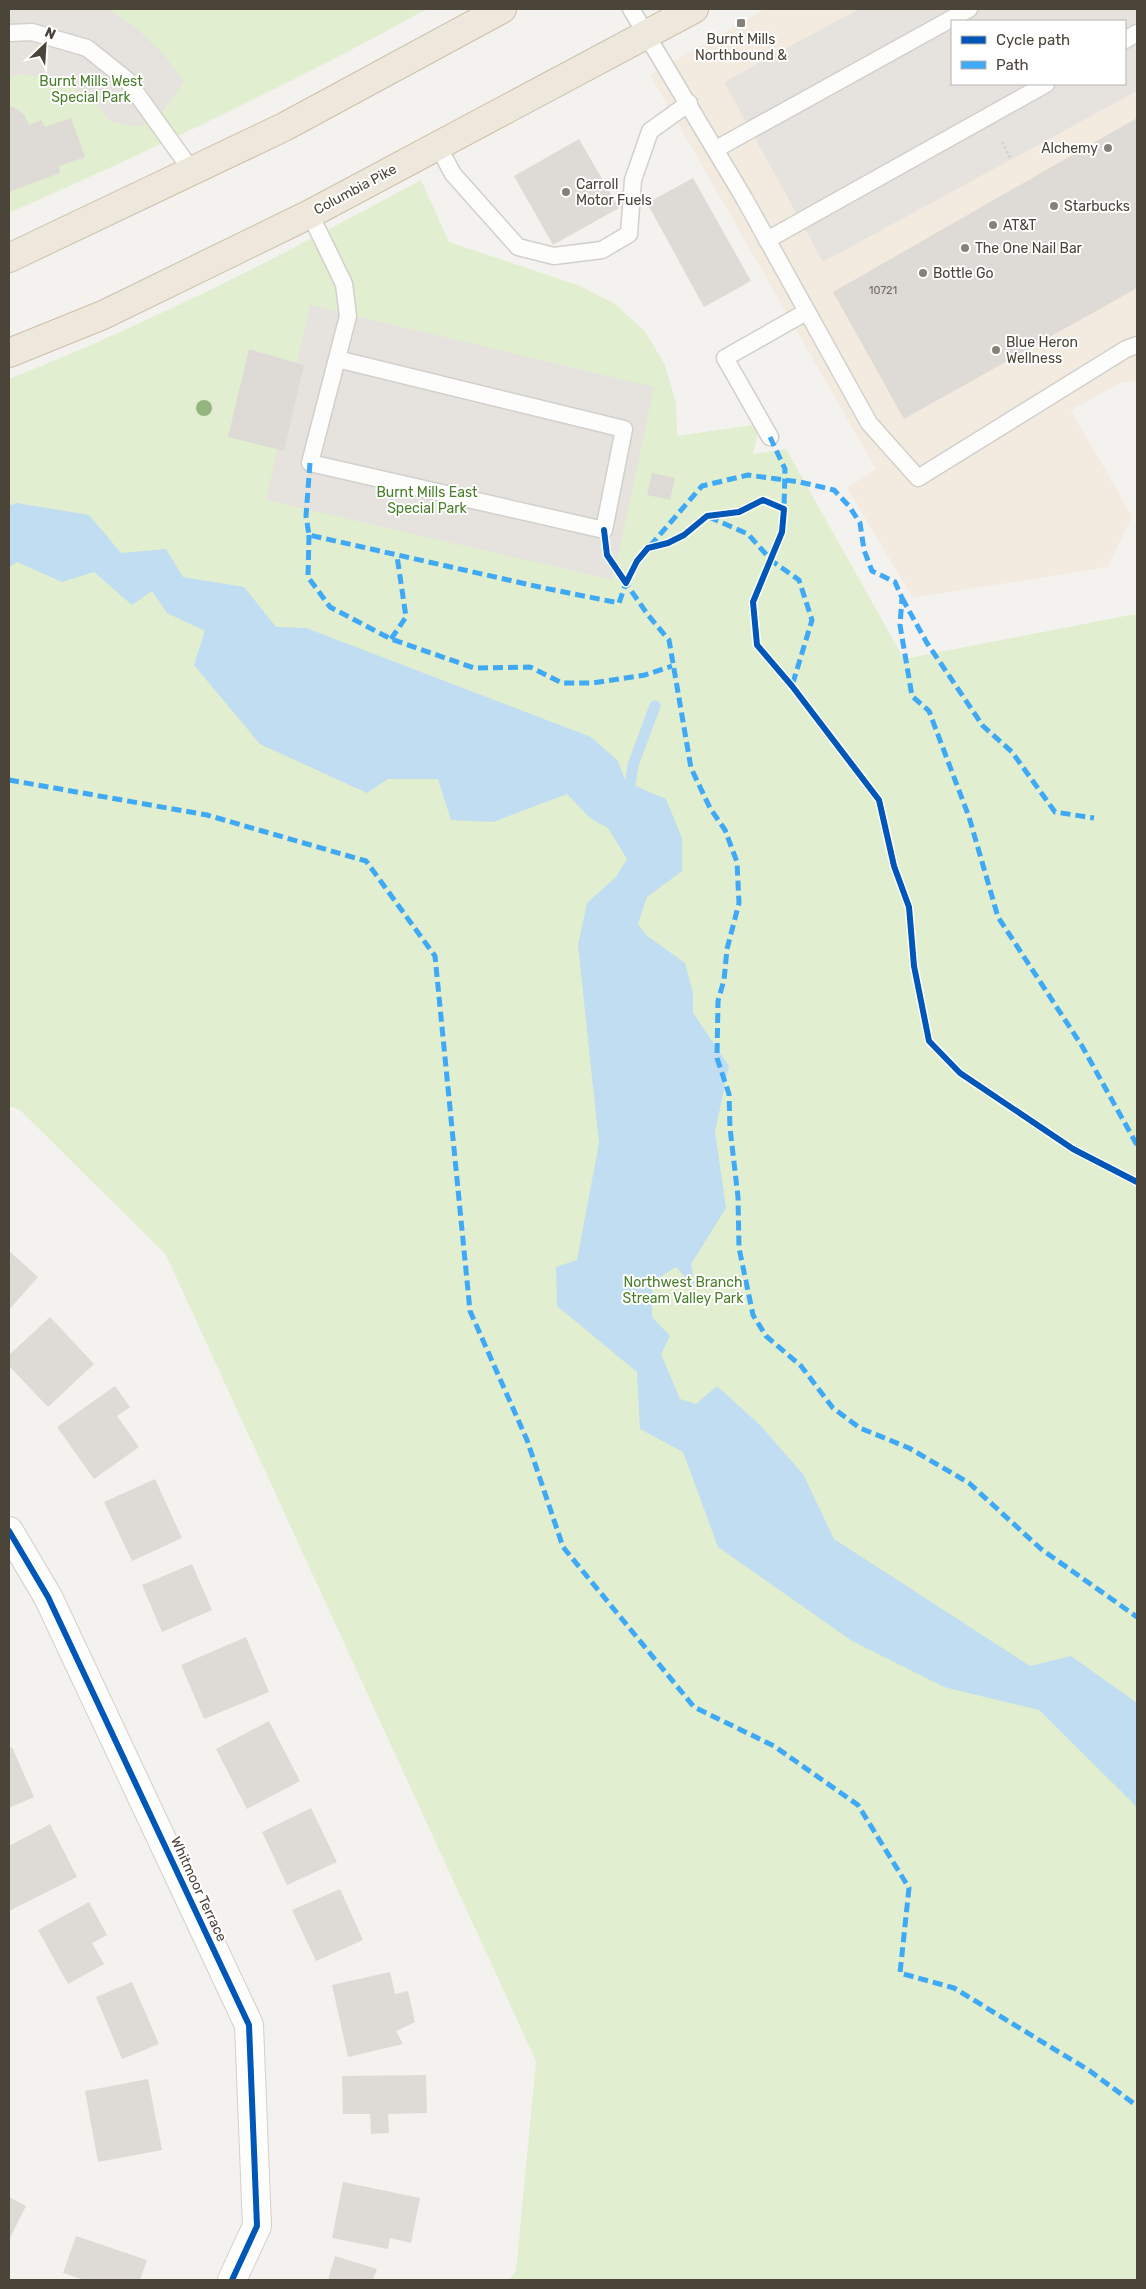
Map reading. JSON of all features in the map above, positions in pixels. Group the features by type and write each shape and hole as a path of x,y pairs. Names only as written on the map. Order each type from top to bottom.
{"highway":[{"path":"9,258 284,127 502,9"},
{"name":"Columbia Pike","path":"9,353 103,315 310,214 694,9"}],"street":[{"name":"Whitmoor Terrace","path":"9,1531 48,1598 249,2025 255,2124 257,2226 232,2280"}],"lane":[{"path":"631,9 716,150 869,423 918,478 1126,349 1137,345"},
{"path":"716,150 969,9"},
{"path":"9,33 32,32 87,48 127,80 192,171"},
{"path":"1126,39 1137,33"},
{"path":"767,240 1044,85"},
{"path":"438,146 453,174 518,247 554,256 602,250 629,234 633,180 650,131 688,103"},
{"path":"310,214 344,284 348,316 310,463 604,530 624,429 337,359"},
{"path":"770,437 725,358 806,312"}],"path":[{"path":"1000,138 1010,159"}],"shaded area":[{"path":"9,9 108,9 134,26 164,55 184,81 164,110 141,127 111,122 93,101 60,79 20,74 9,77"},
{"path":"765,9 1137,9 1137,380 1121,383 1071,410 1132,516 1108,567 913,598 847,488 876,469 650,75"},
{"path":"859,9 1137,9 1137,91 823,262 724,82"},
{"path":"310,305 654,387 613,580 266,500"}],"green space":[{"name":"Burnt Mills West Special Park","path":"9,9 427,9 324,64 220,116 115,166 9,213"},
{"name":"Northwest Branch Stream Valley Park","path":"421,180 449,242 580,286 615,304 645,331 665,365 676,403 677,436 760,424 753,454 786,449 904,659 1135,614 1137,622 1137,2280 509,2280 516,2271 536,2061 166,1255 20,1110 9,1106 9,379 114,335 218,286"}],"water":[{"path":"16,503 89,515 121,553 166,549 183,577 244,587 276,627 306,628 591,737 618,761 626,782 666,799 682,838 682,871 647,897 638,924 646,935 685,963 693,993 693,1013 729,1066 715,1132 726,1208 691,1264 695,1288 676,1267 652,1282 652,1317 670,1336 661,1354 680,1399 696,1404 717,1386 761,1426 803,1474 834,1539 1030,1666 1071,1656 1137,1703 1137,1809 1039,1710 944,1687 852,1641 718,1547 683,1452 640,1429 637,1372 557,1306 556,1267 577,1260 599,1143 578,945 587,903 616,877 627,859 608,828 590,818 567,794 493,822 451,820 438,779 388,779 367,793 260,744 194,665 205,631 167,613 152,591 132,605 94,572 62,582 17,562 9,567 9,506"}],"building":[{"path":"9,106 24,114 29,125 41,120 45,127 71,118 85,157 59,166 60,173 9,192"},
{"path":"1137,118 1137,288 904,419 833,292"},
{"name":"Carroll Motor Fuels","path":"579,139 619,208 553,245 514,176"},
{"path":"693,178 751,281 704,307 647,203"},
{"path":"249,349 304,365 284,451 228,437"},
{"path":"652,473 675,478 670,500 647,495"},
{"path":"9,1251 38,1277 9,1310"},
{"path":"50,1317 94,1364 48,1407 9,1366 9,1355"},
{"path":"115,1386 130,1407 117,1416 139,1447 94,1479 57,1427"},
{"path":"155,1479 182,1538 132,1561 104,1502"},
{"path":"192,1564 212,1610 162,1632 142,1585"},
{"path":"246,1637 269,1692 204,1719 181,1665"},
{"path":"269,1721 300,1781 247,1809 216,1749"},
{"path":"12,1747 34,1797 9,1808 9,1749"},
{"path":"311,1808 337,1862 287,1885 262,1832"},
{"path":"50,1824 77,1877 9,1911 9,1846"},
{"path":"340,1889 363,1940 316,1961 292,1910"},
{"path":"89,1902 107,1935 92,1943 104,1964 68,1984 38,1930"},
{"path":"390,1972 395,1994 408,1991 415,2022 396,2031 403,2044 348,2057 332,1985"},
{"path":"132,1982 159,2044 122,2059 96,1997"},
{"path":"426,2075 427,2113 388,2114 389,2133 371,2134 370,2114 343,2114 342,2076"},
{"path":"148,2079 162,2150 98,2162 85,2091"},
{"path":"343,2182 420,2198 411,2243 390,2238 388,2249 332,2238"},
{"path":"9,2197 26,2206 9,2240"},
{"path":"76,2236 147,2260 140,2280 84,2280 63,2273"},
{"path":"335,2256 377,2269 373,2280 328,2280"}],"waterway":[{"path":"628,800 633,765 655,706"}],"marked path":[{"path":"770,437 785,469 784,509"},
{"path":"310,463 306,516 309,535 619,603 627,580"},
{"path":"650,546 702,486 748,475 800,482 834,490 849,506 860,523 864,550 872,571 895,582 902,598 900,625 912,696 929,711 969,817 998,917 1082,1046 1137,1145"},
{"path":"709,517 748,534 772,561 799,580 812,620 792,686"},
{"path":"309,535 308,577 330,607 391,639 474,668 530,667 562,683 593,683 645,675 672,666"},
{"path":"391,639 406,617 397,556"},
{"path":"623,579 648,615 669,640 691,768 710,808 725,830 737,862 739,903 727,949 724,980 718,1001 717,1058 729,1094 730,1128 738,1197 739,1248 753,1315 766,1336 801,1366 833,1408 860,1428 909,1448 969,1483 1041,1549 1137,1617"},
{"path":"902,598 927,643 983,726 1012,752 1055,812 1094,818"},
{"path":"9,780 207,815 366,861 435,956 470,1311 527,1440 563,1547 694,1707 774,1746 858,1805 909,1888 900,1973 954,1988 1090,2071 1137,2106"}],"cycle path":[{"path":"604,530 607,555 626,583 637,561 648,548 668,543 684,535 707,516 739,512 763,500 784,509 782,532 753,602 757,645 792,686 879,800 894,866 909,907 914,966 929,1041 960,1073 1073,1149 1137,1182"},
{"path":"9,1531 48,1597 249,2025 257,2226 232,2280"}],"place":[{"name":"Burnt Mills Northbound &","path":"741,23"},
{"name":"Alchemy","path":"1108,148"},
{"name":"Carroll Motor Fuels","path":"566,192"},
{"name":"Starbucks","path":"1054,206"},
{"name":"AT&T","path":"993,225"},
{"name":"The One Nail Bar","path":"965,248"},
{"name":"Bottle Go","path":"923,273"},
{"name":"Blue Heron Wellness","path":"996,350"}],"park label":[{"name":"Burnt Mills East Special Park","path":"427,500"}]}
